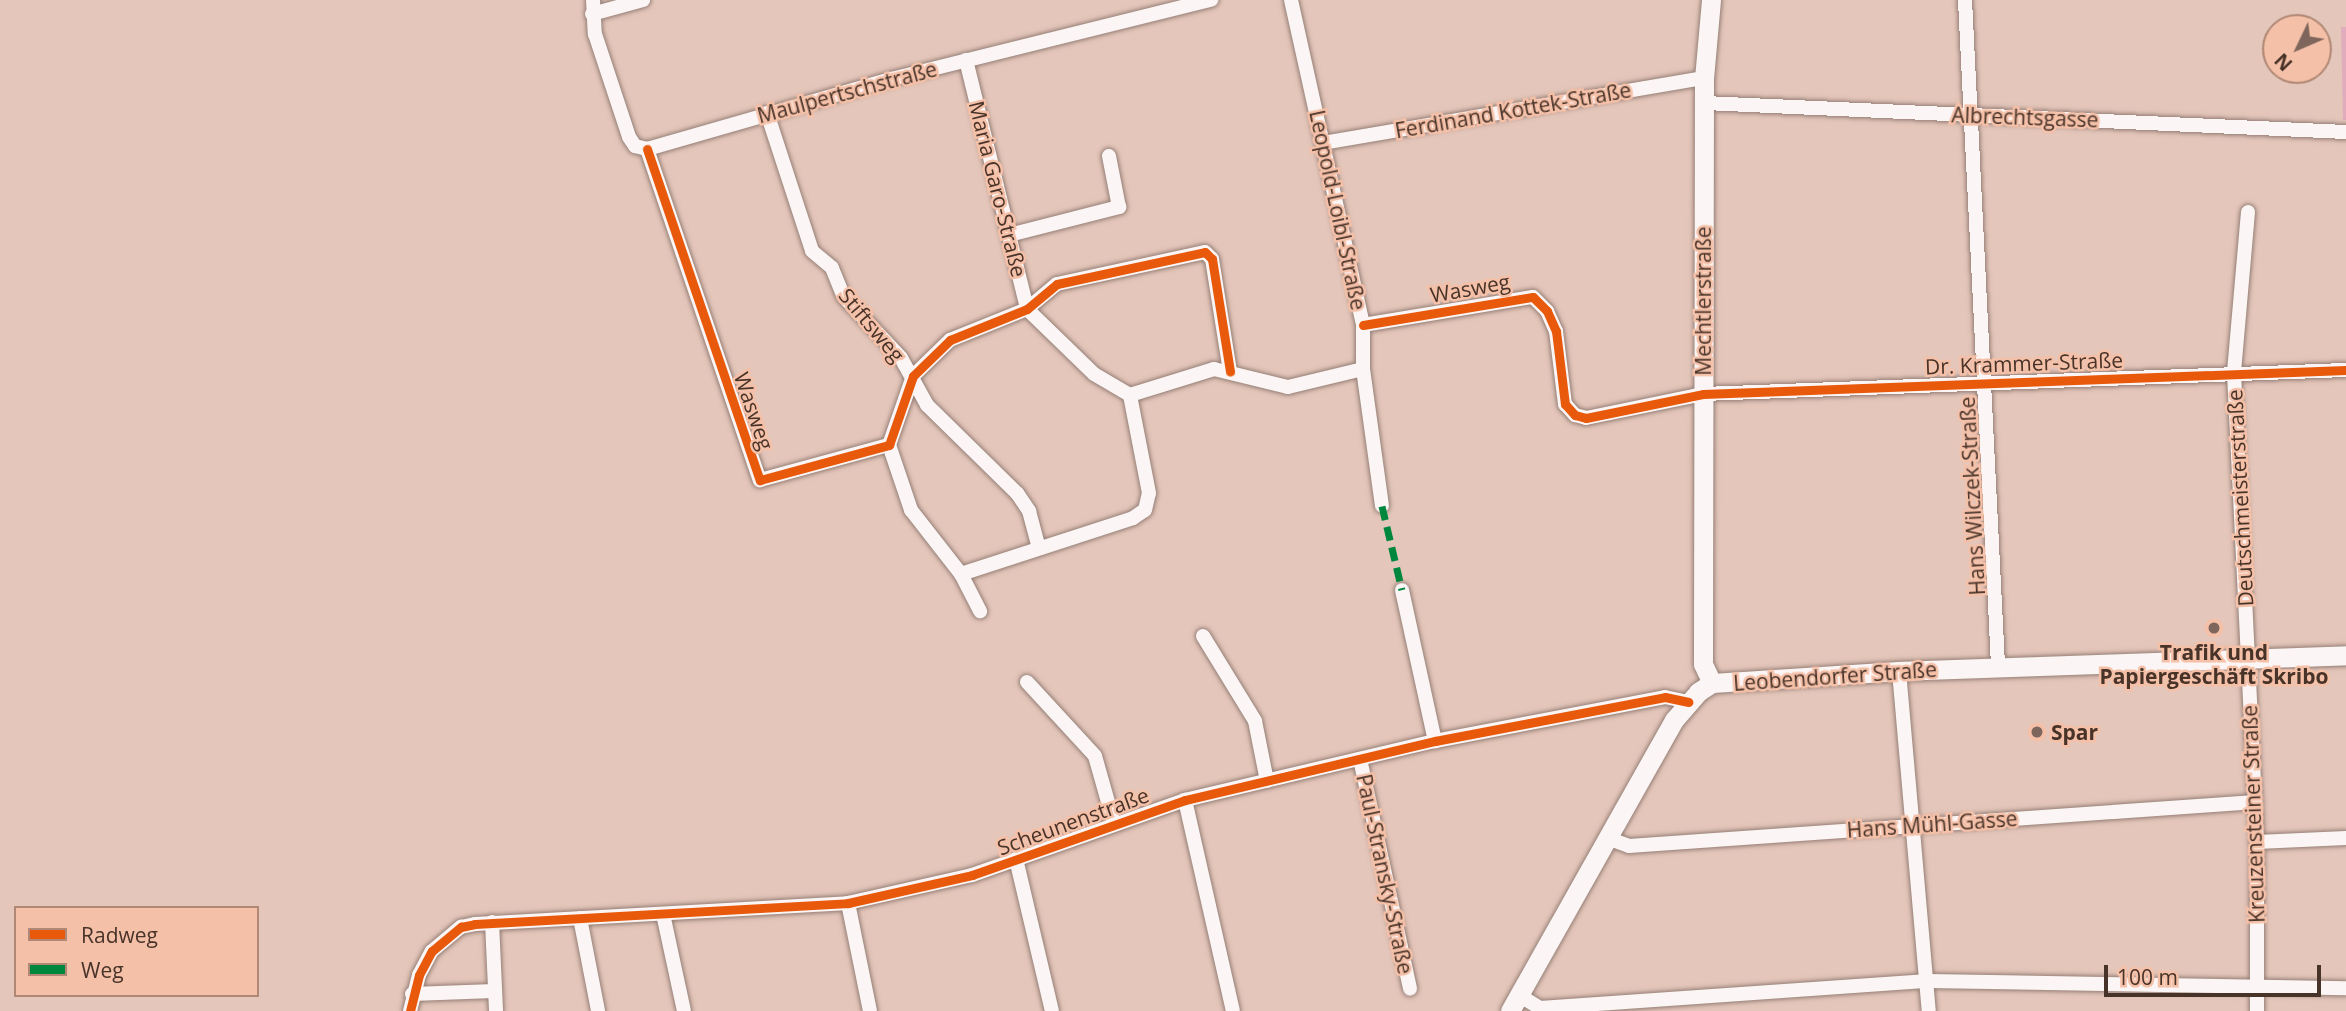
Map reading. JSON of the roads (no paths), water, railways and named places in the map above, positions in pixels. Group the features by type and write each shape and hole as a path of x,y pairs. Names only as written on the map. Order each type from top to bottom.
{"main road":[{"name":"Mechtlerstraße","path":"1711,0 1704,78 1703,664 1712,683"},
{"name":"Leobendorfer Straße","path":"1514,1003 1688,702 1712,683 1998,666 2346,655"}],"street":[{"path":"643,0 593,7 629,137 635,146 646,149"},
{"name":"Maulpertschstraße","path":"646,149 767,113 966,60 1210,0"},
{"name":"Leopold-Loibl-Straße","path":"1291,0 1363,325 1363,369 1382,506"},
{"name":"Hans Wilczek-Straße","path":"1965,0 1998,666"},
{"name":"Maria Garo-Straße","path":"966,60 1027,309"},
{"name":"Ferdinand Kottek-Straße","path":"1323,143 1704,78"},
{"name":"Albrechtsgasse","path":"1704,103 2346,132"},
{"name":"Stiftsweg","path":"767,113 807,242 832,268 844,298 913,376 927,405 1017,493 1029,511 1039,548"},
{"name":"Wasweg","path":"646,149 760,481 889,445"},
{"path":"1009,234 1119,207 1109,156"},
{"name":"Deutschmeisterstraße","path":"2247,658 2234,373 2248,212"},
{"path":"980,611 961,574 911,510 889,445 913,376 961,333 1027,309 1057,284 1205,252 1212,259 1230,372"},
{"name":"Wasweg","path":"1363,325 1530,296 1543,305 1552,321 1565,404 1574,415 1593,417 1703,394"},
{"path":"1027,309 1094,374 1130,395 1214,369 1288,387 1363,369"},
{"name":"Dr. Krammer-Straße","path":"1703,394 2346,370"},
{"path":"961,574 1144,510 1149,493 1130,395"},
{"path":"1402,590 1435,741"},
{"path":"1203,636 1255,721 1268,781"},
{"name":"Kreuzensteiner Straße","path":"2247,658 2257,842 2257,1011"},
{"path":"1899,671 1929,1011"},
{"path":"1027,682 1096,756 1114,824"},
{"name":"Scheunenstraße","path":"412,994 432,951 461,927 492,922 848,903 972,876 1185,800 1435,741 1665,696 1688,702"},
{"name":"Paul-Stransky-Straße","path":"1360,759 1410,989"},
{"path":"1185,800 1233,1011"},
{"name":"Hans Mühl-Gasse","path":"1610,839 1629,846 2255,802"},
{"path":"2257,842 2346,838"},
{"path":"1016,859 1052,1011"},
{"path":"848,903 870,1011"},
{"path":"663,914 684,1011"},
{"path":"580,918 598,1011"},
{"path":"492,922 496,1011"},
{"path":"1514,1003 1540,1008 1928,981 2346,988"},
{"path":"410,1011 412,994 494,991"}],"place":[{"name":"Trafik und Papiergeschäft Skribo","path":"2214,628"},
{"name":"Spar","path":"2037,732"}]}
